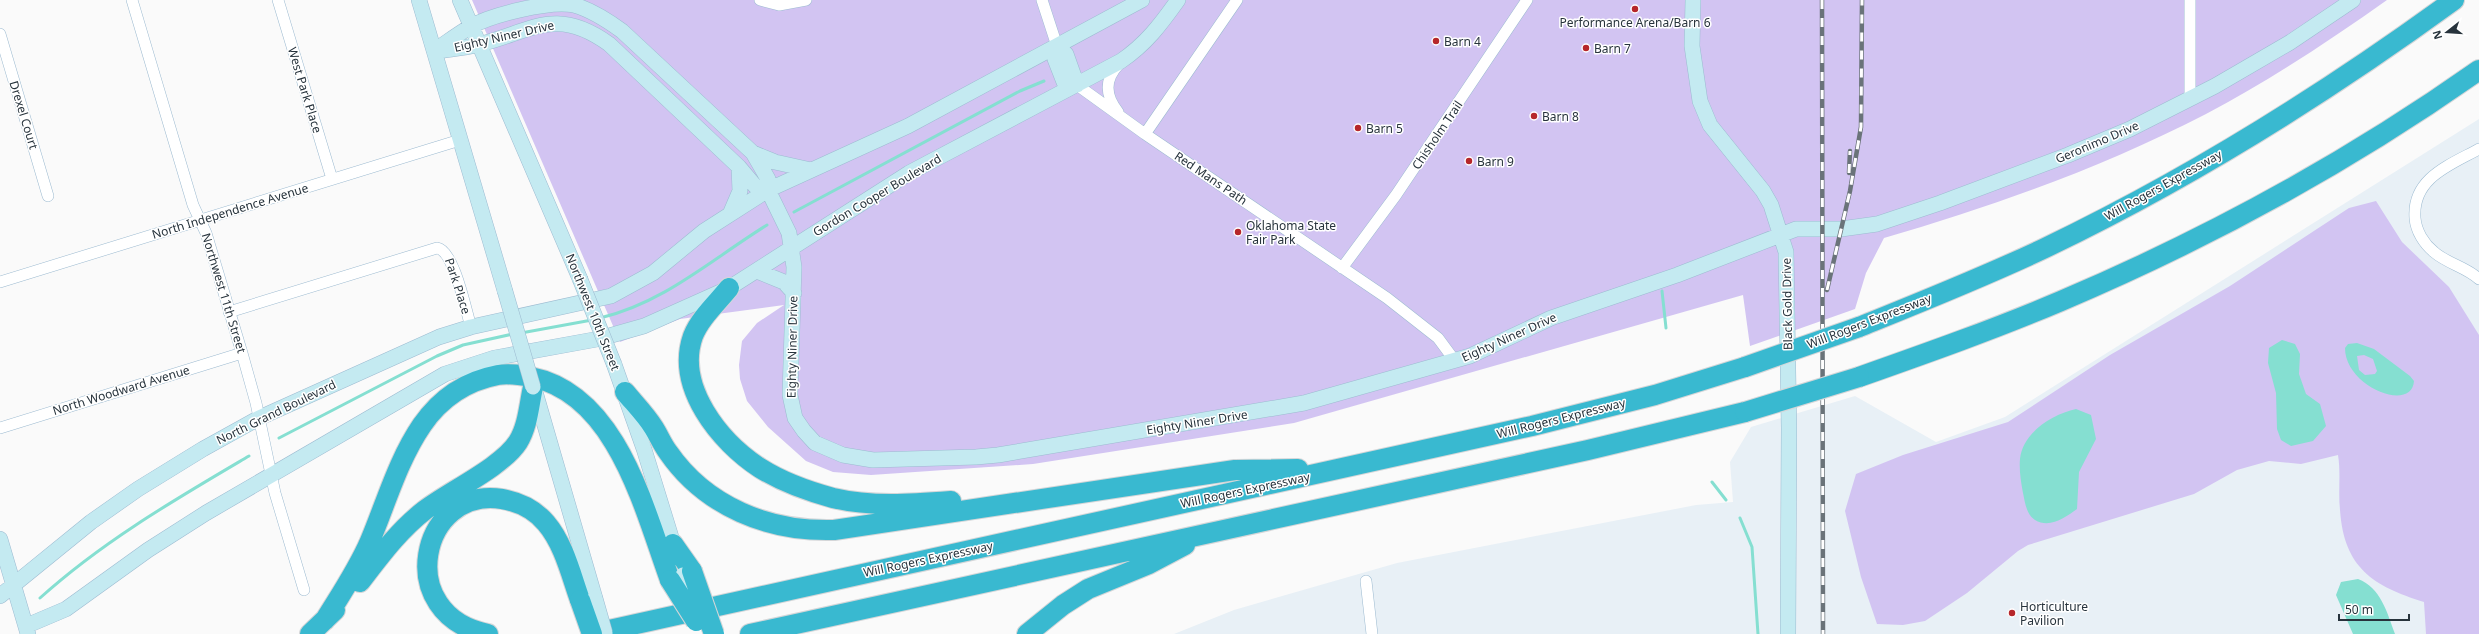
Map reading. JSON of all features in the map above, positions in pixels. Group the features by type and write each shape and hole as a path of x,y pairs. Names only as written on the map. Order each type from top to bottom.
{"highway":[{"name":"Will Rogers Expressway","path":"600,634 1582,414 1655,395 1745,367 1858,327 1980,278 2045,248 2144,197 2309,100 2454,0"},
{"path":"764,633 1207,533 1588,450 1745,412 1859,377 1988,331 2062,301 2219,227 2340,158 2479,70"},
{"path":"729,288 701,322 694,336 690,350 690,366 695,388 709,418 722,435 760,467 807,491 858,502 891,504 966,500 1018,503"},
{"path":"325,620 356,570 406,453 422,425 435,409 454,392 478,380 501,375 517,374 544,380 558,386 580,401 605,428 714,634"},
{"path":"625,392 653,427 668,452 697,486 732,508 771,524 793,529 834,530 1235,470 1346,467"},
{"path":"310,634 348,597 390,542 408,524 442,498 508,454 523,432 534,399"},
{"path":"488,634 469,629 449,616 435,599 427,577 428,556 436,532 451,514 472,502 484,499 507,500 518,503 538,515 553,533 560,545 588,599 600,634"},
{"path":"1027,634 1063,605 1088,589 1149,564 1207,533"},
{"path":"673,544 698,627"}],"street":[{"name":"Northwest 11th Street","path":"132,0 193,205 206,232 242,353 259,418 271,475 304,590"},
{"name":"West Park Place","path":"278,0 332,180"},
{"path":"419,0 505,291 588,599"},
{"name":"Northwest 10th Street","path":"460,0 580,279 625,392 673,544"},
{"path":"760,0 779,5 806,0"},
{"path":"1042,0 1057,46 1066,54 1077,85"},
{"path":"731,212 768,190 908,126 1142,0"},
{"name":"Gordon Cooper Boulevard","path":"271,475 445,374 494,358 575,342 644,326 729,288 909,173 1122,61 1140,48 1158,30 1178,0"},
{"path":"1145,134 1237,0"},
{"name":"Chisholm Trail","path":"1342,268 1396,195 1527,0"},
{"name":"Black Gold Drive","path":"1693,0 1692,46 1700,101 1707,118 1763,191 1770,204 1786,252 1788,290 1788,634"},
{"path":"2190,0 2190,99"},
{"name":"Geronimo Drive","path":"1819,230 1867,226 1924,209 2074,153 2190,99 2246,69 2352,0"},
{"name":"Eighty Niner Drive","path":"434,51 471,26 545,4 574,5 596,13 622,31 753,153 768,178 768,190 789,232 794,293 790,389 791,404 796,418 804,431 822,447 844,455 873,460 998,455 1304,403 1455,361 1507,340 1551,318 1677,275 1781,234 1796,229 1819,230"},
{"name":"Eighty Niner Drive","path":"434,51 478,44 544,25 568,25 595,34 636,70 739,167 755,186 768,190"},
{"name":"Drexel Court","path":"0,34 48,196"},
{"path":"1122,61 1111,72 1107,89 1111,102 1122,118"},
{"name":"Red Mans Path","path":"1077,85 1145,134 1387,298 1438,338 1455,361"},
{"name":"North Independence Avenue","path":"0,282 460,140"},
{"path":"2479,149 2443,168 2428,180 2418,195 2415,214 2418,230 2428,247 2435,253 2462,267 2479,279"},
{"path":"753,153 774,162 811,170"},
{"path":"731,212 740,191 739,167"},
{"name":"North Grand Boulevard","path":"0,596 91,522 138,489 203,449 259,418 402,352 471,327 565,308 611,296 637,284 731,212"},
{"name":"Park Place","path":"229,312 428,250 440,248 451,260 471,327"},
{"path":"757,271 784,282 794,293"},
{"name":"North Woodward Avenue","path":"0,428 242,353"},
{"path":"0,539 25,622 66,609 148,550 271,475"},
{"path":"1366,581 1372,634"}],"shaded area":[{"name":"Oklahoma State Fair Park","path":"472,0 2387,0 2276,74 2206,114 2167,133 2088,168 2008,199 1884,238 1866,273 1855,309 1750,346 1743,295 1294,423 1033,464 871,475 833,472 806,461 768,427 747,401 740,379 739,365 742,341 757,323 784,305 680,319 620,342"},
{"path":"2479,119 2479,634 1174,634 1234,610 1397,563 1696,505 1733,502 1730,462 1751,427 1855,396 1936,442 2005,417"},
{"path":"2376,201 2402,242 2449,287 2479,335 2479,634 2426,634 2424,602 2390,589 2364,572 2348,547 2343,530 2339,503 2338,455 2301,464 2269,461 2237,470 2194,494 2028,545 2018,551 1967,593 1925,621 1903,625 1877,624 1861,577 1845,511 1856,474 1903,455 2008,422 2110,355 2230,286 2349,208"},
{"path":"2282,340 2295,344 2300,354 2299,374 2306,394 2320,404 2326,426 2313,441 2291,446 2281,440 2277,429 2276,393 2268,363 2269,348"},
{"path":"2357,343 2374,349 2410,376 2414,381 2410,390 2402,395 2391,395 2366,384 2356,374 2348,362 2345,348 2348,344","holes":["2364,355 2373,359 2377,371 2375,374 2365,375 2359,370 2357,356"]},
{"path":"2076,409 2091,415 2096,439 2079,472 2077,509 2052,523 2035,520 2030,515 2025,504 2020,472 2022,449 2027,440 2040,426 2058,415"},
{"path":"2358,579 2366,583 2378,595 2386,609 2395,634 2353,634 2336,595 2341,582"}],"waterway":[{"path":"794,212 1020,91 1044,81"},
{"path":"600,318 623,311 666,291 687,279 767,225"},
{"path":"1662,291 1666,328"},
{"path":"521,333 592,320"},
{"path":"279,438 437,356 463,345 513,334"},
{"path":"40,598 64,577 115,539 167,505 249,456"},
{"path":"1712,482 1726,500"},
{"path":"1740,518 1752,547 1758,634"}],"railway":[{"path":"1822,0 1823,634"},
{"path":"1827,290 1850,191 1861,127 1862,0"},
{"path":"1849,173 1850,151"}],"place":[{"name":"Performance Arena/Barn 6","path":"1635,9"},
{"name":"Barn 4","path":"1436,41"},
{"name":"Barn 7","path":"1586,48"},
{"name":"Barn 8","path":"1534,116"},
{"name":"Barn 5","path":"1358,128"},
{"name":"Barn 9","path":"1469,161"},
{"name":"Oklahoma State Fair Park","path":"1238,232"},
{"name":"Horticulture Pavilion","path":"2012,613"}]}
